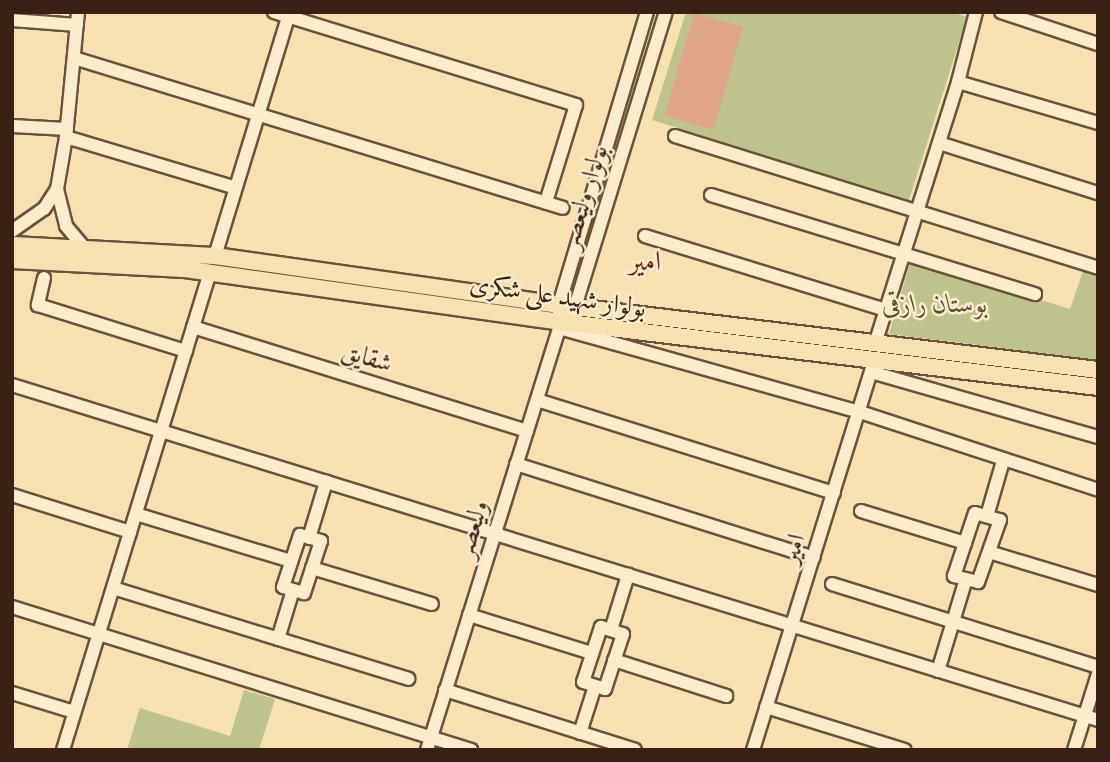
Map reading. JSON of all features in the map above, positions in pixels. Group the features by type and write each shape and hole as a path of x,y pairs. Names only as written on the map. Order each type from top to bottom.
{"main road":[{"name":"بولوار شهید علی شکری","path":"12,246 215,256 567,306 1098,370"},
{"name":"بولوار شهید علی شکری","path":"12,260 210,273 487,312 560,325 872,367 1098,387"},
{"path":"487,312 491,295"},
{"path":"1019,378 1021,361"}],"street":[{"path":"274,12 576,105 546,202"},
{"name":"بولوار ولیعصر","path":"567,306 647,12"},
{"name":"بولوار ولیعصر","path":"560,325 666,12"},
{"path":"875,344 958,82 976,12"},
{"path":"1001,12 1098,44"},
{"path":"215,256 288,17"},
{"path":"12,20 77,19 66,133 57,189 66,226 85,249"},
{"path":"74,58 563,208"},
{"path":"958,82 1098,123"},
{"path":"12,126 66,133 236,188"},
{"path":"675,136 1098,268"},
{"path":"939,143 1098,194"},
{"path":"12,231 37,215 57,189"},
{"path":"711,195 1035,294"},
{"path":"645,236 886,310"},
{"path":"63,750 210,273"},
{"path":"44,278 38,305 186,351"},
{"path":"560,325 860,412 1098,490"},
{"name":"ولیعصر","path":"429,744 560,325"},
{"name":"شقایق","path":"193,327 527,431"},
{"path":"872,367 1098,438"},
{"name":"امیر","path":"753,750 872,367"},
{"path":"12,385 1098,720"},
{"path":"537,400 834,493"},
{"path":"987,516 1003,461"},
{"path":"516,464 814,558"},
{"path":"309,538 326,482"},
{"path":"12,495 130,532"},
{"path":"861,511 965,543"},
{"path":"975,513 987,516 1000,520 978,582 954,576 975,513"},
{"path":"136,514 291,561"},
{"path":"299,535 309,538 321,541 304,593 283,587 299,535"},
{"path":"989,552 1098,585"},
{"path":"312,568 432,604"},
{"path":"611,630 628,575"},
{"path":"937,670 966,579"},
{"path":"832,584 1098,667"},
{"path":"113,588 408,679"},
{"path":"278,639 293,590"},
{"path":"12,607 429,744 471,750"},
{"path":"469,615 592,653"},
{"path":"600,627 611,630 622,634 605,689 583,682 600,627"},
{"path":"614,660 726,696"},
{"path":"1074,750 1098,674"},
{"path":"580,733 595,686"},
{"path":"445,690 635,750"},
{"path":"12,693 74,712"},
{"path":"766,707 905,750"}],"green space":[{"path":"686,12 952,12 967,17 909,200 652,120"},
{"name":"بوستان رازقی","path":"911,260 1070,309 1083,271 1098,276 1098,360 889,334"},
{"path":"244,690 275,699 259,750 127,750 140,708 230,736"}],"building":[{"path":"694,13 743,27 714,130 665,116"}],"district":[{"name":"امیر","path":"645,260"}]}
